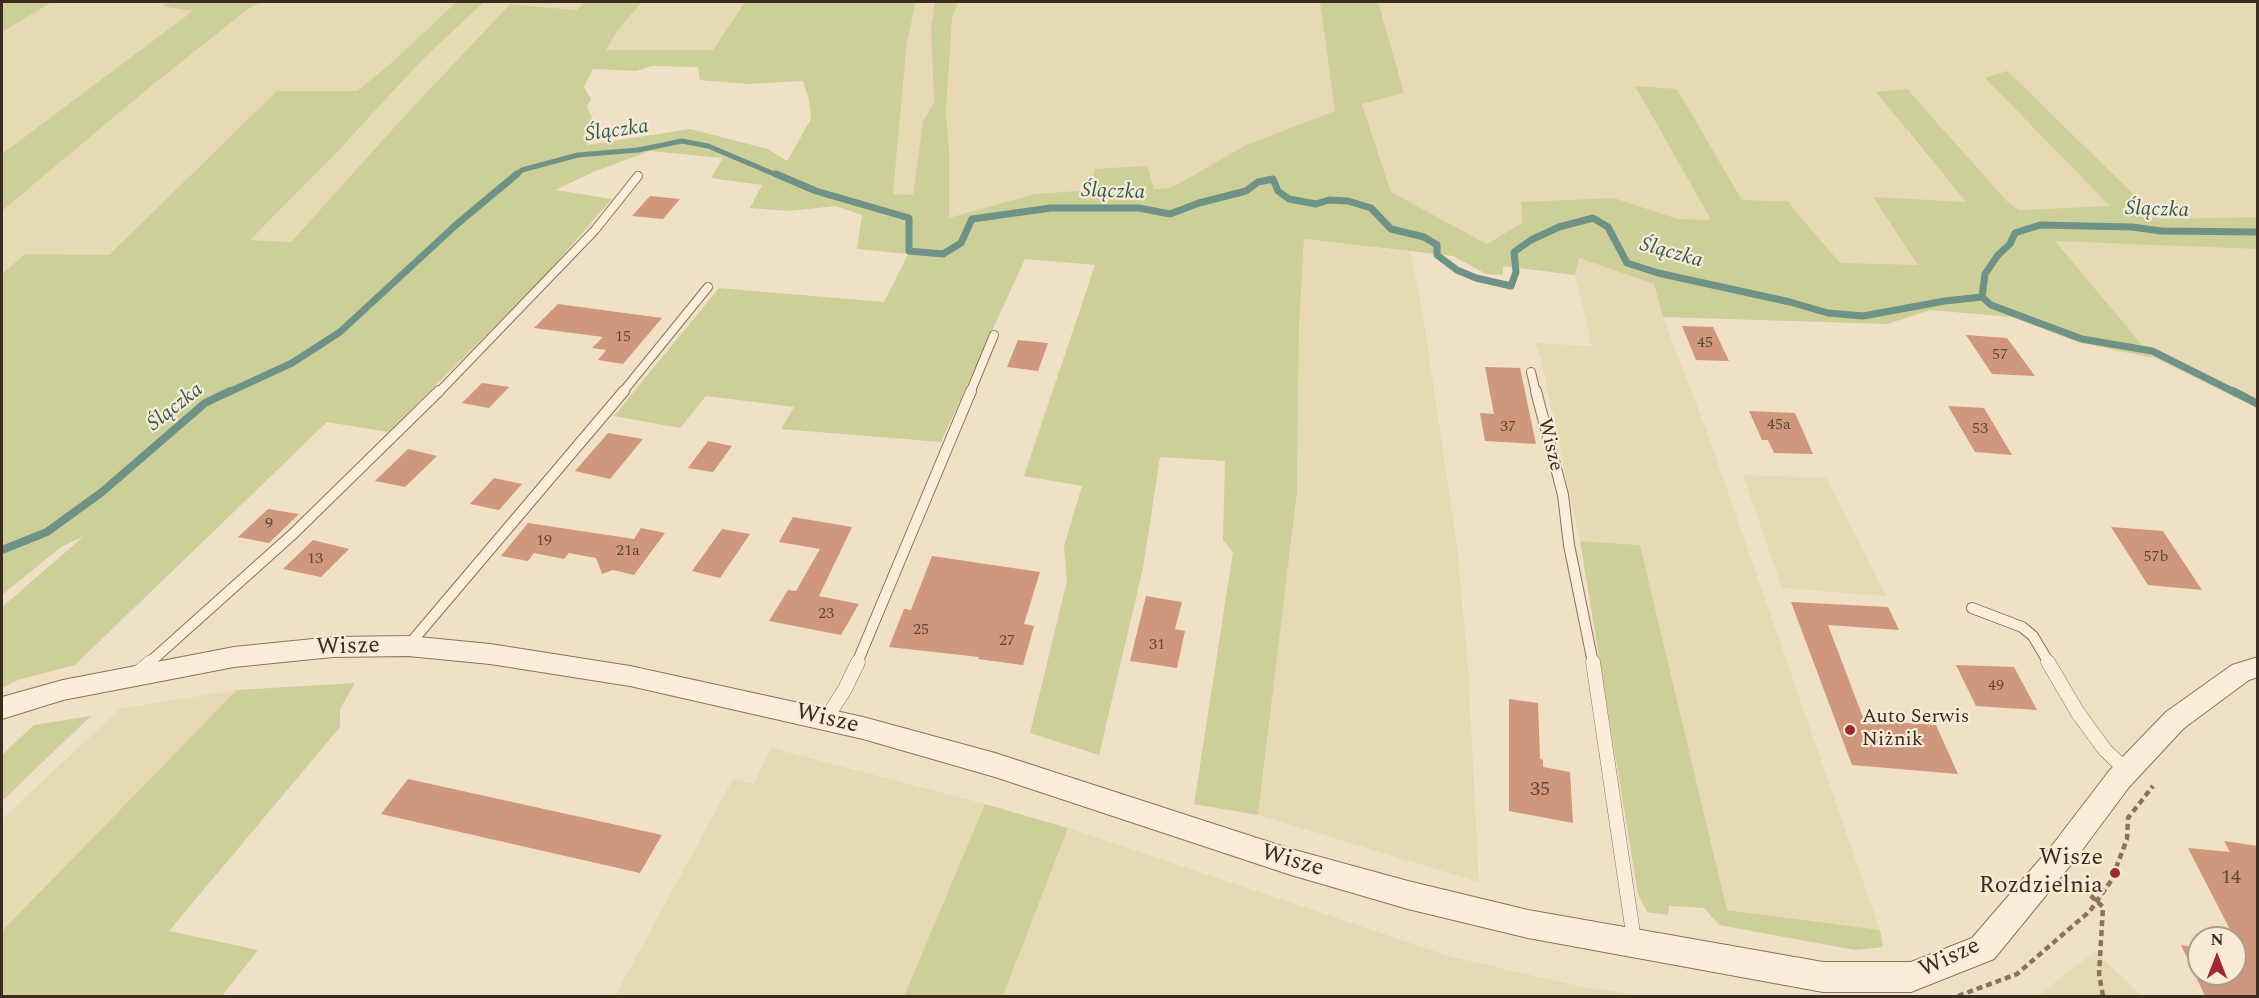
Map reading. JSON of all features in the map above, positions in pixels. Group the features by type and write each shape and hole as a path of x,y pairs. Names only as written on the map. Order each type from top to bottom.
{"street":[{"name":"Wisze","path":"2,708 30,698 234,657 333,647 408,646 490,654 630,676 826,719 996,765 1159,820 1376,886 1528,924 1823,977 1911,977 1983,949 2055,863 2127,771 2175,720 2241,672 2258,667"}],"lane":[{"path":"136,675 293,534 441,389 573,255 638,176"},
{"path":"408,646 603,417 708,287"},
{"path":"826,719 845,689 877,617 994,336"},
{"name":"Wisze","path":"1531,372 1563,495 1569,545 1593,661 1608,754 1629,917 1635,944"},
{"path":"1972,608 2022,627 2032,636 2078,713 2105,750 2127,771"}],"path":[{"path":"1958,996 2017,974 2090,910 2115,873 2127,839 2128,818 2157,781"},
{"path":"2055,863 2103,907 2099,974 2103,996"}],"shaded area":[{"path":"52,2 169,2 162,6 194,11 2,154 2,32"},
{"path":"261,2 456,2 396,59 357,91 277,91 109,255 25,254 2,274 2,211 145,91 248,9"},
{"path":"484,2 586,2 576,10 510,4 291,242 249,240 342,148 422,60"},
{"path":"642,2 745,2 714,50 605,50 617,31"},
{"path":"916,2 935,2 931,29 934,103 923,121 913,195 893,195 907,42"},
{"path":"958,2 1320,2 1336,111 1246,145 1171,188 1154,189 1094,169 1093,190 948,218 949,149 946,112 952,19"},
{"path":"1378,2 2257,2 2257,217 2159,219 2111,206 2019,210 2007,201 1907,89 1908,134 1967,202 1874,198 1919,266 1841,265 1787,201 1742,200 1677,89 1640,96 1711,220 1678,219 1614,198 1521,203 1522,223 1487,244 1391,192 1362,104 1403,93"},
{"path":"1304,239 1410,252 1422,309 1457,546 1468,668 1479,882 1258,815 1297,492 1299,326"},
{"path":"2054,240 2257,249 2257,408 2153,358"},
{"path":"1579,258 1654,284 1663,317 1707,432 1880,930 1727,910 1640,545 1580,541 1541,359 1535,343 1592,346 1575,275"},
{"path":"1743,475 1826,478 1886,596 1782,588"},
{"path":"237,690 2,931 2,819 120,709"},
{"path":"771,748 985,804 904,996 615,996 733,779 754,784"},
{"path":"1068,828 1452,957 1578,986 1643,996 1003,996"},
{"path":"2095,951 2142,996 2038,996"}],"green space":[{"path":"2,2 52,2 2,32"},
{"path":"169,2 261,2 248,9 145,91 2,211 2,154 193,11 161,6"},
{"path":"456,2 484,2 422,60 342,147 250,240 291,242 510,4 576,10 586,2 642,2 617,31 606,50 713,50 745,2 916,2 907,42 893,194 913,195 923,121 934,103 931,29 935,2 958,2 952,19 946,112 949,149 949,218 1035,194 1093,190 1094,169 1147,166 1154,189 1171,188 1246,145 1335,111 1320,2 1378,2 1404,93 1362,104 1391,192 1487,244 1522,223 1521,202 1614,198 1678,219 1711,220 1635,86 1677,89 1742,200 1787,201 1840,263 1918,265 1873,197 1966,202 1876,92 1907,89 2007,201 2019,210 2110,206 1985,78 2007,71 2159,219 2257,217 2257,249 2055,241 2153,358 2077,342 2012,317 1930,310 1887,324 1663,317 1654,284 1579,258 1575,275 1503,266 1503,275 1486,274 1453,256 1304,239 1299,326 1297,492 1258,815 1194,804 1233,552 1223,540 1225,461 1160,457 1143,568 1099,755 1030,733 1067,581 1064,546 1082,486 1024,476 1095,265 1025,259 941,442 781,429 794,407 706,396 680,428 614,416 719,288 884,302 908,254 857,249 862,215 836,206 788,211 750,208 762,185 711,178 723,158 650,151 593,172 556,190 612,199 536,286 388,432 327,422 75,665 18,680 2,688 2,607 84,536 61,547 2,595 2,274 25,254 109,255 277,91 357,91 396,59","holes":["652,66 698,67 700,80 748,84 803,81 809,100 811,119 787,161 768,149 690,129 587,145 592,118 587,106 591,99 584,87 593,69 636,71"]},
{"path":"1580,541 1640,545 1727,910 1880,930 1883,947 1855,950 1719,925 1704,908 1669,906 1668,915 1647,912 1638,894"},
{"path":"355,683 340,709 340,727 169,931 258,950 222,996 2,996 2,931 237,690"},
{"path":"91,716 2,801 2,755 34,725"},
{"path":"985,804 1068,828 1003,996 904,996"}],"building":[{"path":"650,196 680,199 663,219 632,216"},
{"path":"558,304 662,318 623,364 598,360 606,350 592,348 603,337 534,328"},
{"path":"1682,326 1713,327 1729,361 1696,360"},
{"path":"1966,335 2007,338 2035,376 1992,374"},
{"path":"1018,340 1048,343 1038,371 1007,367"},
{"path":"1485,367 1520,368 1536,444 1485,441 1480,413 1494,414"},
{"path":"482,383 509,387 489,408 462,403"},
{"path":"1948,406 1984,408 2012,455 1975,452"},
{"path":"1749,411 1795,413 1813,454 1774,453 1768,440 1762,440"},
{"path":"608,433 643,439 610,479 575,471"},
{"path":"708,441 732,446 713,472 688,468"},
{"path":"408,449 437,456 405,487 375,481"},
{"path":"494,478 522,484 499,510 470,504"},
{"path":"268,509 299,514 269,543 238,537"},
{"path":"793,517 852,527 819,596 859,604 841,635 769,621 788,590 796,591 820,549 779,542"},
{"path":"528,523 634,539 641,528 665,533 634,575 613,570 602,574 596,558 569,553 564,559 534,553 528,561 501,556"},
{"path":"2111,527 2163,531 2202,590 2148,585"},
{"path":"722,529 750,534 720,578 692,571"},
{"path":"313,540 349,549 321,577 283,569"},
{"path":"932,556 1040,572 1024,624 1034,626 1023,665 978,659 979,657 889,647 904,609 911,610"},
{"path":"1146,596 1182,602 1175,629 1185,631 1177,668 1130,661"},
{"path":"1791,602 1888,607 1899,630 1828,625 1864,720 1936,725 1958,774 1852,765"},
{"path":"1956,665 2014,667 2037,710 1976,706"},
{"path":"1509,699 1538,703 1540,759 1543,760 1543,767 1570,772 1573,823 1509,811"},
{"path":"408,779 662,835 640,873 381,814"},
{"path":"2224,841 2258,846 2258,996 2205,996 2200,986 2247,986 2247,926 2228,926 2188,848 2230,852"},
{"path":"2181,945 2187,946 2187,958"}],"waterway":[{"name":"Ślączka","path":"515,176 522,170 578,155 638,150 682,141 708,146 779,176"},
{"name":"Ślączka","path":"227,393 292,363 340,332 457,224 517,174"},
{"name":"Ślączka","path":"776,174 816,191 909,218 909,251 943,254 961,243 972,219 1051,208 1139,208 1170,214 1199,203 1246,191 1258,182 1273,179 1278,191 1289,199 1316,204 1329,200 1348,201 1371,208 1391,229 1424,237 1437,245 1437,255 1457,270 1476,278 1511,286 1516,272 1514,252 1531,240 1559,227 1593,218 1608,227 1627,263 1658,273 1790,302 1828,313 1863,316 1945,301 1982,297"},
{"name":"Ślączka","path":"1982,297 1985,274 1998,255 2010,244 2015,233 2040,225 2132,227 2161,231 2258,232"},
{"path":"1982,297 1991,305 2082,339 2152,351 2236,393"},
{"name":"Ślączka","path":"2,550 47,532 102,492 205,403 230,391"},
{"path":"2233,391 2258,404"}],"place":[{"name":"Auto Serwis Niżnik","path":"1850,730"},
{"name":"Wisze Rozdzielnia","path":"2115,873"}]}
